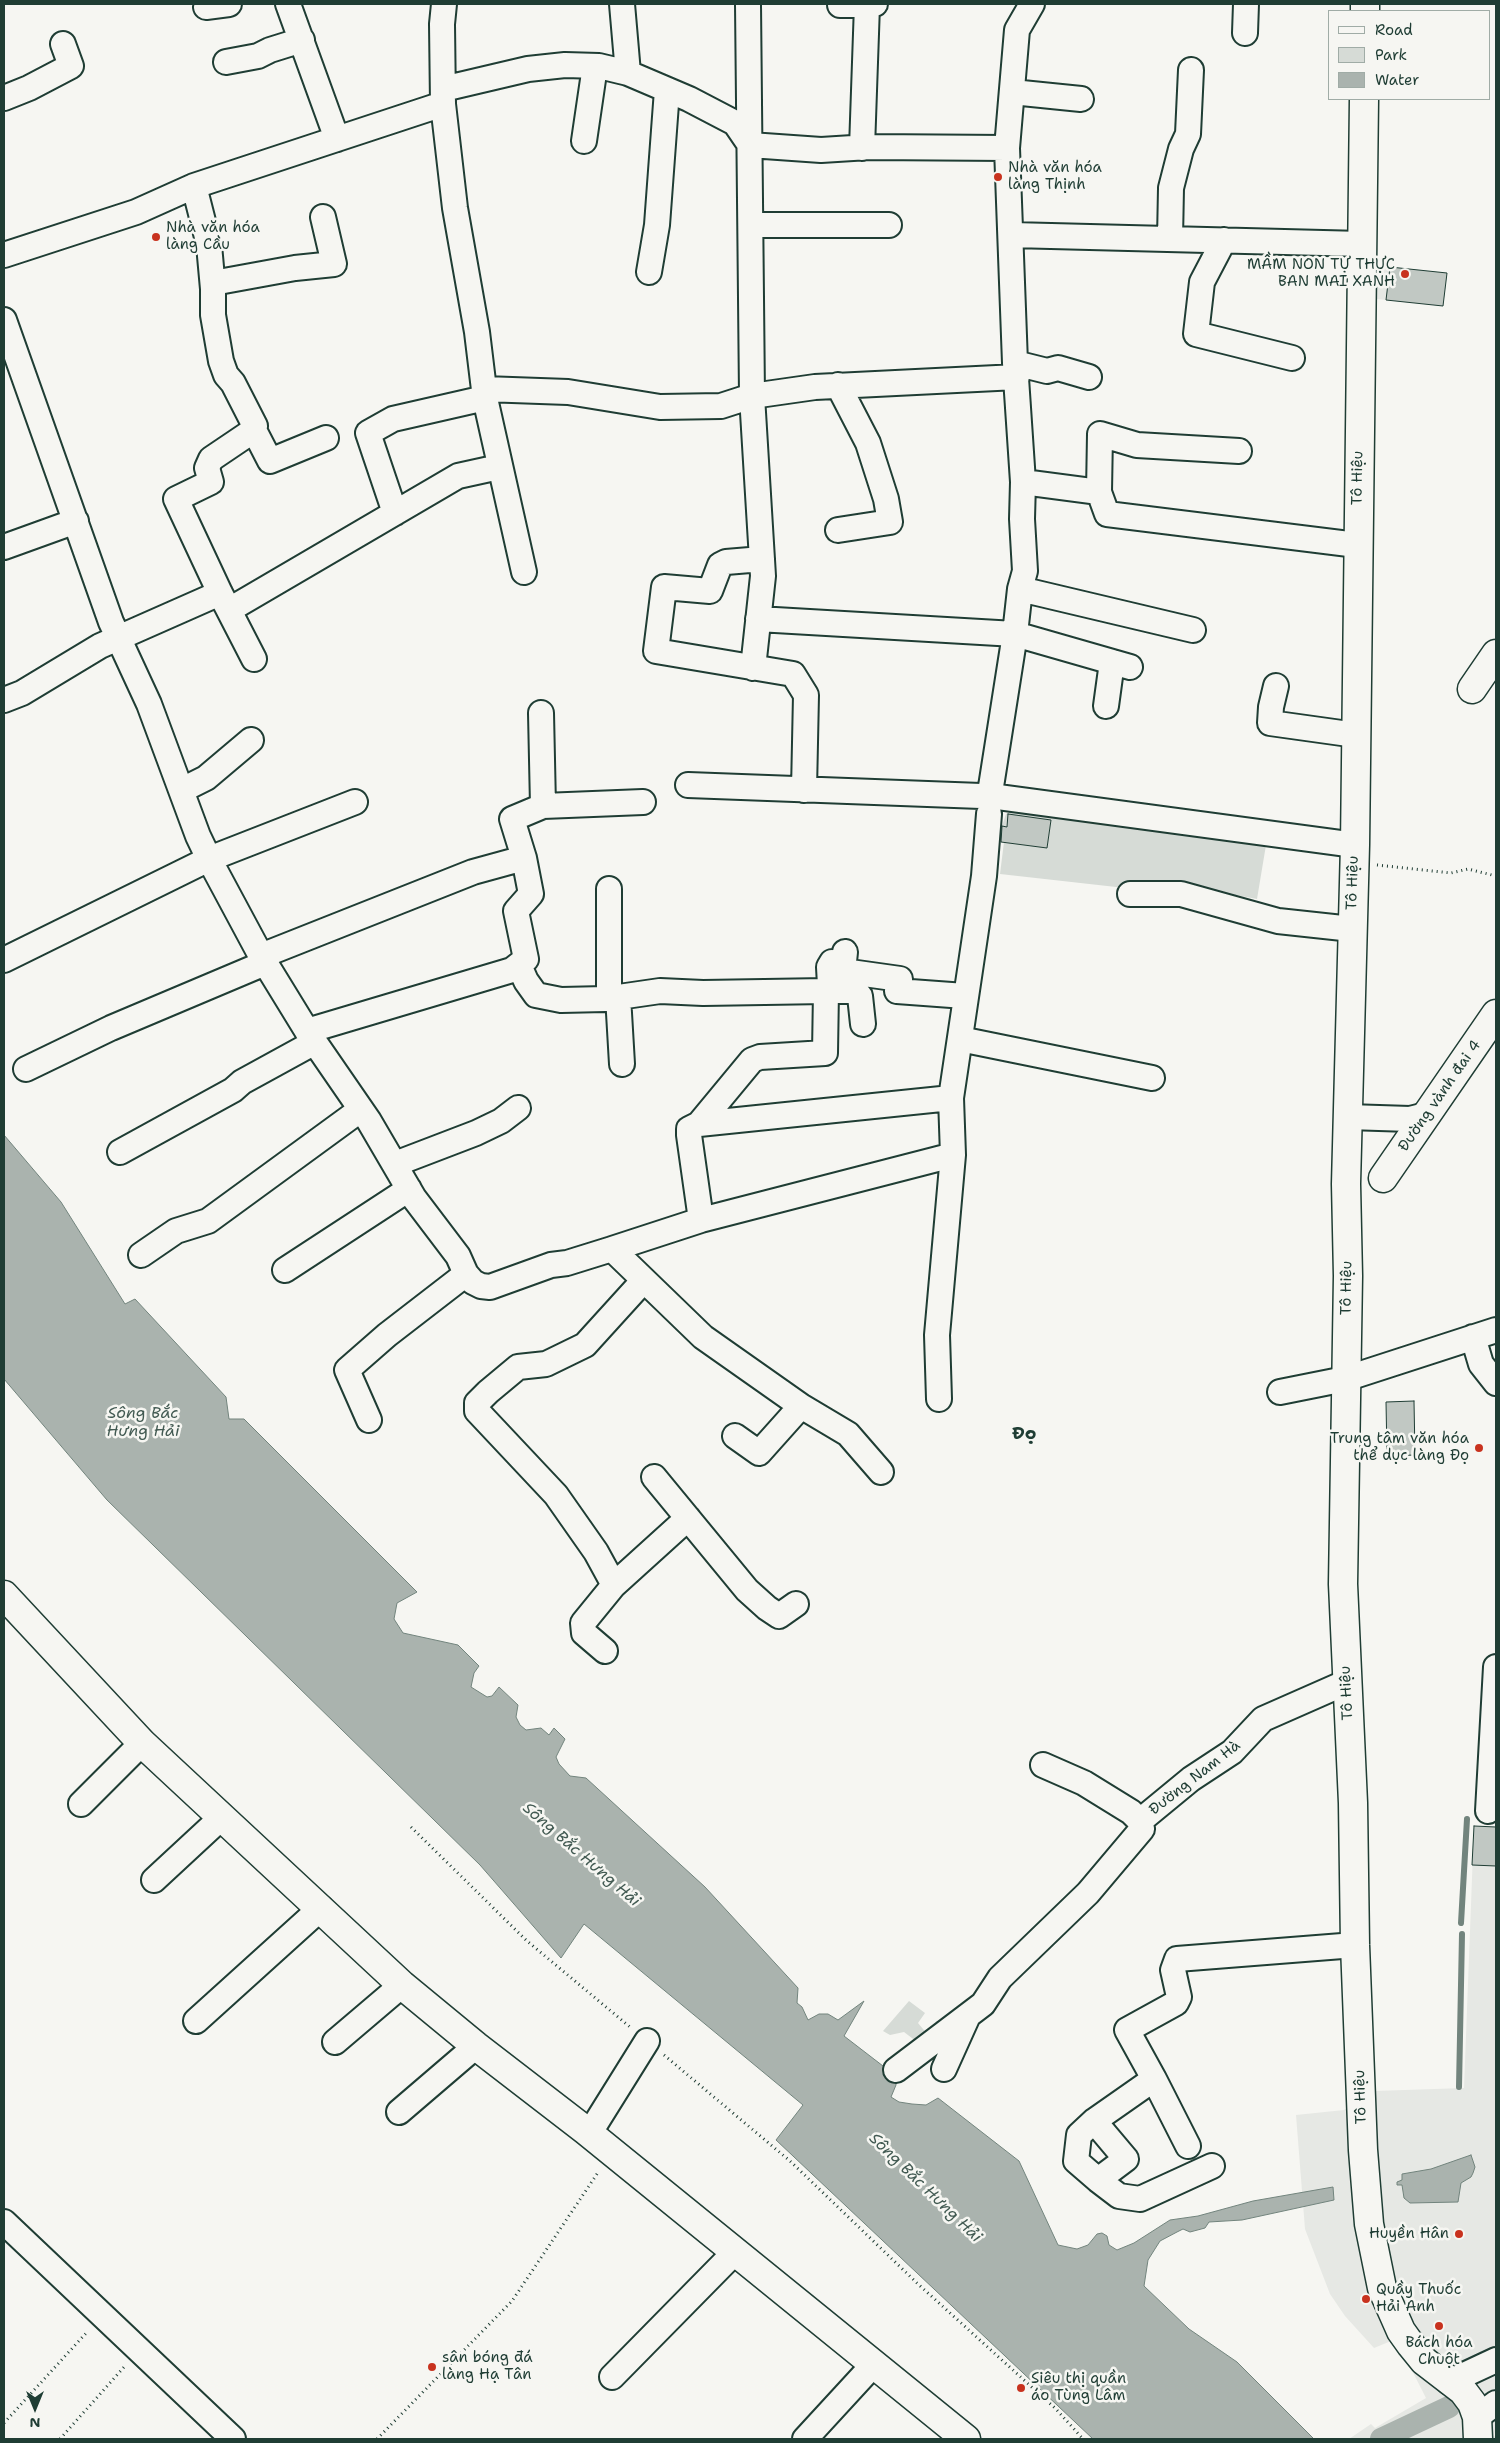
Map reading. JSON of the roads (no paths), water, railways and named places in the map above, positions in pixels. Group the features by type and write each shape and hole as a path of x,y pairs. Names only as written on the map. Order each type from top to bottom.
{"main road":[{"name":"Tô Hiệu","path":"1364,100 1357,545 1355,854 1348,1117 1343,1584 1363,2150 1374,2256 1382,2288 1401,2331 1424,2361 1463,2391 1484,2420"},
{"path":"1472,689 1496,654"},
{"name":"Đường vành đai 4","path":"1383,1178 1496,1014"},
{"path":"4,1595 142,1744 402,1985 476,2046 612,2152 966,2439"}],"street":[{"path":"288,4 337,139"},
{"path":"444,4 442,24 443,96 455,208 485,393 524,572"},
{"path":"622,4 628,73"},
{"path":"748,4 752,225 752,396 763,576 753,668"},
{"path":"840,5 871,4 862,148"},
{"path":"939,1399 937,1335 953,1156 951,1098 984,876 990,800 1024,571 1023,482 1016,370 1007,148 1017,30 1032,4"},
{"path":"1245,34 1246,4"},
{"path":"226,62 258,56 270,50 302,40"},
{"path":"4,98 29,88 71,66 63,44"},
{"path":"4,254 136,212 194,186 337,139 443,96 528,68 565,65 595,66 628,73 735,123 750,146"},
{"path":"584,141 595,66"},
{"path":"1170,239 1171,188 1181,149 1188,134 1191,70"},
{"path":"649,272 657,224 667,90"},
{"path":"1012,92 1081,99"},
{"path":"750,146 821,150 862,148 1007,148"},
{"path":"194,186 209,245 213,283 213,315 221,362 226,375 233,383 256,426 254,430 270,461 326,438"},
{"path":"213,283 295,268 334,264 323,216"},
{"path":"752,225 889,225"},
{"path":"1012,235 1362,244"},
{"path":"1224,240 1202,282 1196,334 1292,358"},
{"path":"4,320 111,622 149,704 209,859 263,959 311,1036 395,1164 409,1189 458,1256 466,1274 473,1282 481,1286 490,1287 551,1265 567,1263 701,1220 929,1160 953,1156"},
{"path":"395,513 368,432 393,419 485,393 568,392 660,407 721,406 752,396 838,385 1016,370 1047,371 1058,368 1089,377"},
{"path":"838,385 868,443 886,500 890,522 838,530"},
{"path":"254,430 210,459 207,468 211,482 176,499 224,602 254,659"},
{"path":"1238,451 1137,445 1100,434 1099,492 1107,514 1357,545"},
{"path":"4,700 22,693 100,646 224,602 395,513 458,476 500,467"},
{"path":"1023,482 1099,492"},
{"path":"4,547 76,521"},
{"path":"762,560 726,562 720,565 710,591 664,587 656,651 713,659 793,674 806,695 804,790"},
{"path":"1020,589 1193,630"},
{"path":"758,619 1015,634 1121,664 1106,706"},
{"path":"1276,686 1271,707 1270,723 1356,734"},
{"path":"542,713 543,806"},
{"path":"182,790 206,778 251,740"},
{"path":"688,785 990,800 1355,854"},
{"path":"4,960 209,859 354,802"},
{"path":"120,1152 233,1090 311,1036 512,970 526,959 516,911 531,894 524,858 512,819 543,806 643,802"},
{"path":"26,1070 110,1028 263,959 473,872 524,858"},
{"path":"609,889 613,997 622,1064"},
{"path":"1130,894 1180,894 1278,921 1352,929"},
{"path":"699,1124 752,1060 760,1057 825,1053 826,991 830,985 829,967 839,957 843,971 900,979 898,992 965,996"},
{"path":"519,965 526,981 536,995 561,1000 613,997 660,991 703,993 854,991 860,996 863,1024"},
{"path":"960,1039 1152,1078"},
{"path":"701,1220 689,1135 689,1129 699,1124 951,1098"},
{"path":"395,1164 476,1133 501,1121 518,1108"},
{"path":"141,1255 176,1231 208,1221 360,1110"},
{"path":"1348,1117 1410,1119 1426,1115"},
{"path":"929,1160 944,1145 951,1132"},
{"path":"286,1270 409,1189"},
{"path":"612,1249 703,1337 801,1406 848,1434 880,1472"},
{"path":"368,1420 347,1370 387,1335 466,1274"},
{"path":"614,1585 596,1552 556,1495 477,1411 477,1403 518,1367 546,1364 585,1345 644,1280"},
{"path":"1280,1392 1345,1379 1496,1330"},
{"path":"1473,1338 1481,1364 1496,1383"},
{"path":"735,1436 759,1453 801,1406"},
{"path":"654,1477 747,1590 766,1608 779,1616 796,1604"},
{"path":"605,1650 584,1633 582,1623 614,1585 688,1518"},
{"path":"1488,1811 1496,1667"},
{"name":"Đường Nam Hà","path":"1043,1765 1084,1783 1131,1812 1140,1821 1191,1779 1232,1752 1263,1719 1347,1682"},
{"path":"81,1804 142,1744"},
{"path":"154,1880 222,1817"},
{"path":"896,2070 982,2004 1000,1978 1088,1893 1142,1830 1140,1821"},
{"path":"196,2021 321,1908"},
{"path":"1188,2146 1128,2030 1176,2003 1179,1997 1173,1970 1177,1960 1355,1945"},
{"path":"335,2042 402,1985"},
{"path":"944,2069 968,2015"},
{"path":"589,2134 647,2041"},
{"path":"399,2112 476,2046"},
{"path":"1154,2079 1094,2121 1079,2135 1076,2161 1119,2196 1140,2199 1212,2166"},
{"path":"1094,2121 1126,2159 1098,2180"},
{"path":"4,2222 233,2439"},
{"path":"612,2377 735,2252"},
{"path":"1449,2382 1496,2360"},
{"path":"805,2439 874,2364"}],"water":[{"name":"Sông Bắc Hưng Hải","path":"4,1135 61,1202 125,1304 135,1299 226,1397 229,1419 244,1419 417,1592 397,1603 394,1619 403,1633 458,1645 479,1666 474,1673 471,1687 487,1697 492,1696 499,1687 518,1705 516,1717 520,1725 526,1730 541,1728 549,1735 554,1728 565,1739 556,1757 559,1764 570,1776 586,1778 705,1887 798,1988 797,2003 802,2007 808,2020 819,2014 828,2014 838,2020 864,2001 844,2036 896,2076 896,2085 891,2097 899,2102 926,2105 938,2098 1019,2161 1058,2245 1077,2249 1088,2245 1097,2234 1102,2233 1107,2236 1109,2245 1117,2250 1134,2243 1170,2220 1198,2216 1253,2201 1333,2187 1334,2200 1242,2220 1209,2222 1205,2228 1190,2232 1183,2229 1177,2232 1160,2241 1148,2260 1144,2286 1189,2329 1237,2362 1314,2439 1093,2439 776,2140 803,2105 584,1924 561,1958 480,1865 107,1500 4,1379"},
{"path":"1471,2155 1475,2167 1471,2177 1461,2183 1458,2202 1410,2203 1404,2198 1402,2185 1397,2185 1397,2182 1402,2180 1402,2174 1431,2169"}],"waterway":[{"path":"1461,1923 1467,1819"},
{"path":"1459,2087 1462,1934"},
{"path":"1381,2439 1449,2407"}],"place":[{"name":"Nhà văn hóa làng Thịnh","path":"998,177"},
{"name":"Nhà văn hóa làng Cầu","path":"156,237"},
{"name":"MẦM NON TỰ THỰC BAN MAI XANH","path":"1405,274"},
{"name":"Trung tâm văn hóa thể dục làng Đọ","path":"1479,1448"},
{"name":"Huyền Hân","path":"1459,2234"},
{"name":"Quầy Thuốc Hải Anh","path":"1366,2299"},
{"name":"Bách hóa Chuột","path":"1439,2326"},
{"name":"sân bóng đá làng Hạ Tân","path":"432,2367"},
{"name":"Siêu thị quần áo Tùng Lâm","path":"1021,2388"}],"district":[{"name":"Đọ","path":"1024,1434"}]}
